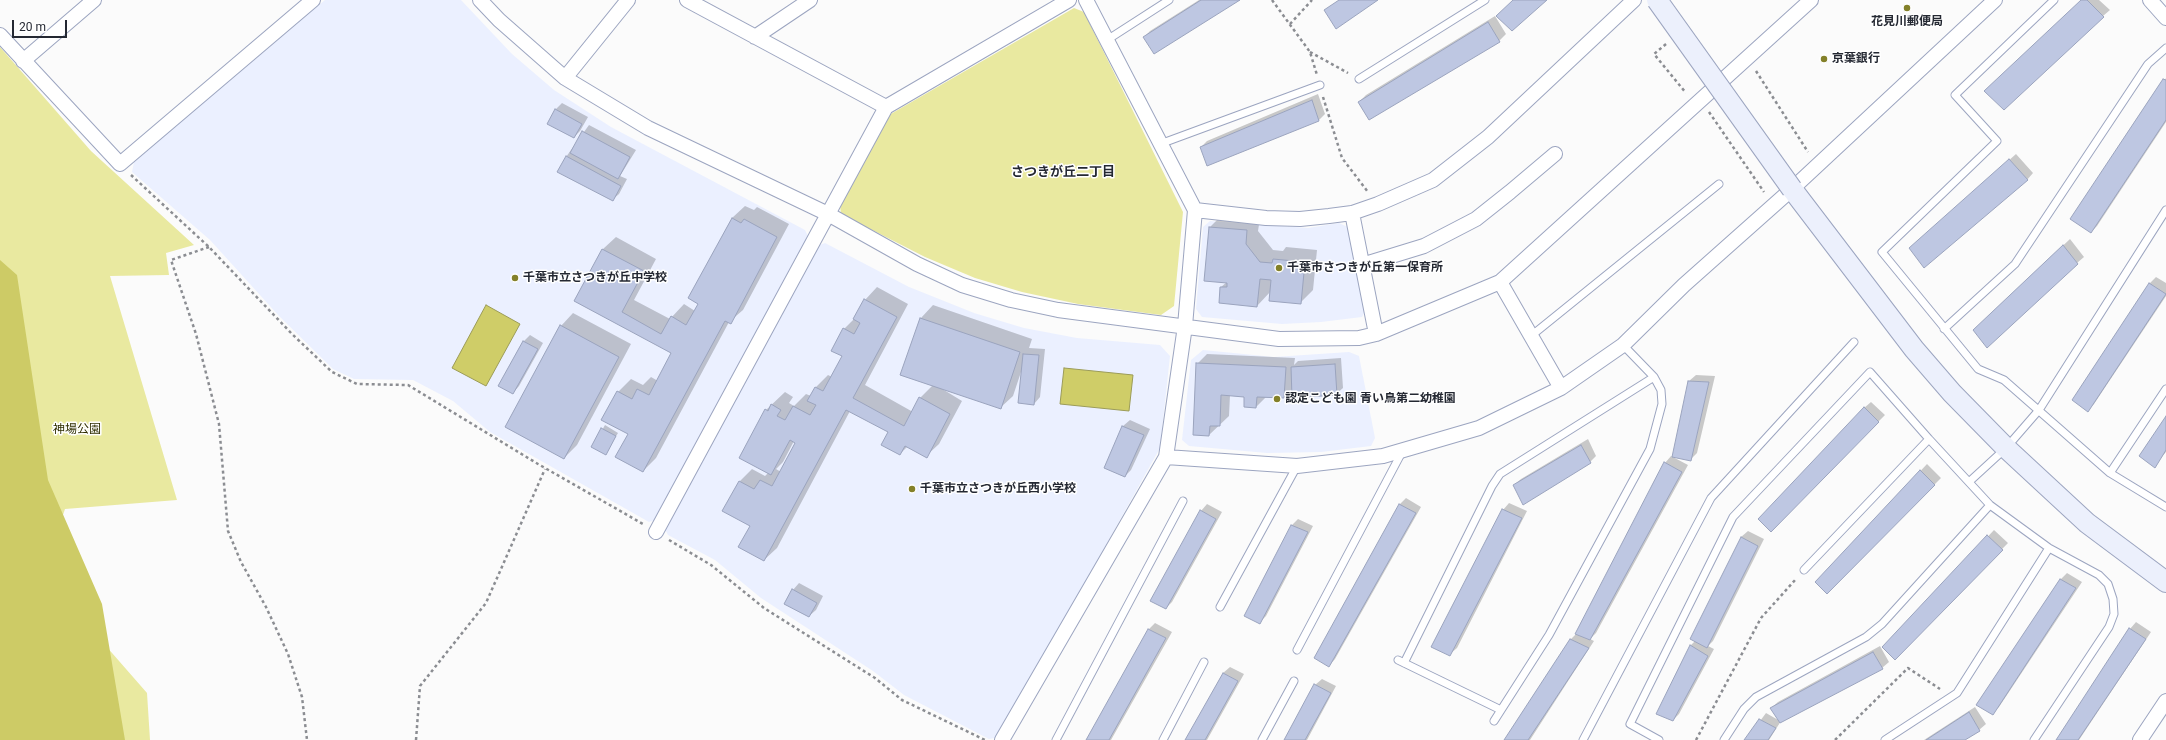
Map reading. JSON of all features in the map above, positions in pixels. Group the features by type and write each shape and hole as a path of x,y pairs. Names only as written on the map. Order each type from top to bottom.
{"street":[{"path":"23,61 94,0"},
{"path":"0,35 120,164 313,0"},
{"path":"480,0 498,20 565,78 648,128 828,214 916,264 962,285 1011,300 1058,310 1279,339 1359,338 1376,334 1500,282 1810,0"},
{"path":"565,78 628,0"},
{"path":"687,0 886,107"},
{"path":"755,37 810,0"},
{"path":"656,532 886,107 1069,0"},
{"path":"1002,740 1166,457 1185,326 1195,210 1086,0"},
{"path":"1195,210 1300,219 1352,213 1378,204 1433,180 1488,137 1634,0"},
{"path":"1657,0 1792,189 1914,349 1952,393 2006,448 2087,523 2166,582"},
{"path":"1166,457 1297,466 1383,456 1402,452 1479,428 1561,388 1623,345 1684,285 1792,189 1995,0"},
{"path":"2150,0 2166,18"},
{"path":"1362,265 1424,246 1476,219 1556,154"},
{"path":"1352,213 1376,334"},
{"path":"1500,282 1561,388"},
{"path":"2140,740 2166,701"}],"lane":[{"path":"1107,40 1170,0"},
{"path":"1359,79 1486,0"},
{"path":"2054,0 1955,95 1997,141 1882,252 1978,369 2004,380 2110,472 2166,508"},
{"path":"1944,329 2015,264 2148,64 2166,48"},
{"path":"1160,144 1320,85"},
{"path":"1531,336 1719,184"},
{"path":"1970,481 2006,448 2039,410 2166,210"},
{"path":"1582,740 1711,498 1854,342"},
{"path":"1494,721 1549,635 1650,449 1662,404 1661,390 1654,376 1623,345"},
{"path":"1659,740 1630,724 1733,517 1870,372 1929,440 1970,481 1990,505 2049,548 2099,576 2108,584 2113,599 2114,614 2109,627 2034,740"},
{"path":"1501,710 1401,662 1492,486 1500,474 1654,376"},
{"path":"2110,472 2166,389"},
{"path":"1804,570 1929,440"},
{"path":"1297,650 1402,452"},
{"path":"1220,607 1297,466"},
{"path":"1056,740 1182,501"},
{"path":"1724,740 1744,709 1756,697 1866,637 1882,624 1990,505"},
{"path":"1885,740 1957,693 2049,548"},
{"path":"1163,740 1204,662"},
{"path":"1262,740 1294,681"}],"path":[{"path":"1272,0 1310,52 1342,158 1378,204"},
{"path":"1290,24 1312,0"},
{"path":"1680,32 1654,54 1698,102 1774,205"},
{"path":"1310,52 1359,79"},
{"path":"1747,57 1817,166"},
{"path":"120,164 155,199 209,247 292,334 332,372 356,384 408,385 545,469 656,532 710,565 764,608 875,678 902,700 986,740"},
{"path":"209,247 171,260 196,334 219,424 228,531 241,562 266,607 288,654 302,697 307,740"},
{"path":"416,740 420,686 486,603 545,469"},
{"path":"1696,740 1761,618 1804,570"},
{"path":"1835,740 1908,668 1951,696"}],"shaded area":[{"name":"千葉市立さつきが丘中学校","path":"325,0 461,0 512,54 554,90 611,127 805,230 808,236 655,520 649,522 490,432 453,401 413,380 354,379 333,369 279,316 210,240 132,172 134,162"},
{"name":"千葉市さつきが丘第一保育所","path":"1210,221 1308,228 1339,223 1350,228 1366,309 1362,317 1321,322 1282,324 1202,317 1196,309 1203,227"},
{"name":"千葉市立さつきが丘西小学校","path":"825,243 909,287 974,313 1024,328 1077,338 1160,345 1170,356 1160,448 999,737 989,739 904,695 873,671 761,598 715,560 668,535 665,529 817,246"},
{"path":"0,260 17,275 48,480 102,604 125,740 0,740"},
{"path":"486,305 520,324 486,386 452,368"},
{"name":"認定こども園 青い鳥第二幼稚園","path":"1203,350 1274,357 1349,352 1359,356 1375,438 1371,446 1321,452 1267,453 1189,446 1182,440 1191,360"},
{"path":"1064,368 1133,375 1129,411 1060,404"}],"green space":[{"path":"1074,8 1084,12 1183,212 1174,306 1161,315 1078,304 1022,292 975,278 925,257 841,214 840,205 889,115"},
{"name":"神場公園","path":"0,47 91,151 194,245 166,253 169,275 110,276 177,500 65,509 43,574 147,693 150,740 0,740"}],"building":[{"path":"1201,0 1240,0 1154,54 1143,37"},
{"path":"1339,0 1378,0 1336,29 1324,10"},
{"path":"1513,0 1547,0 1512,31 1496,16"},
{"path":"2081,0 2087,0 2104,17 2004,110 1984,91"},
{"path":"1488,22 1500,42 1369,120 1358,102"},
{"path":"2163,79 2166,80 2166,120 2091,233 2070,219"},
{"path":"1312,100 1319,121 1207,166 1200,147"},
{"path":"555,109 582,124 574,138 547,124"},
{"path":"582,131 630,157 618,179 570,153"},
{"path":"566,156 621,186 613,201 557,172"},
{"path":"2009,159 2028,180 1924,268 1909,248"},
{"path":"732,218 741,223 744,219 777,237 731,324 725,321 643,472 615,457 628,434 601,420 617,391 632,399 637,389 649,395 671,353 574,301 602,249 644,271 622,312 661,334 671,316 686,325 698,304 688,298"},
{"path":"1209,227 1247,230 1246,244 1260,262 1272,263 1273,259 1305,262 1301,304 1269,301 1271,280 1260,279 1257,307 1219,303 1220,287 1227,287 1227,283 1204,281"},
{"path":"2063,245 2078,264 1987,348 1973,330"},
{"path":"2149,283 2166,294 2088,412 2072,400"},
{"path":"864,299 897,317 853,398 904,426 919,397 950,414 927,458 905,446 900,455 881,445 888,432 846,410 764,561 738,547 750,526 722,511 739,481 754,489 760,480 772,486 795,443 790,440 771,475 739,458 765,409 768,411 771,404 781,410 777,416 785,420 793,406 810,415 816,405 807,401 815,387 823,391 842,356 831,351 843,328 854,334 860,323 853,319"},
{"path":"920,318 1020,352 1001,409 900,375"},
{"path":"560,325 619,357 564,459 505,427"},
{"path":"523,341 538,349 513,394 498,386"},
{"path":"1023,354 1039,355 1034,405 1018,403"},
{"path":"1196,363 1286,367 1284,398 1257,397 1256,408 1244,407 1244,397 1221,395 1220,426 1210,426 1209,436 1193,435"},
{"path":"1335,364 1337,395 1292,398 1291,367"},
{"path":"1688,381 1709,382 1691,461 1672,457"},
{"path":"1864,407 1879,422 1771,532 1758,519"},
{"path":"2166,416 2166,450 2155,468 2139,456"},
{"path":"1122,426 1144,435 1125,477 1104,468"},
{"path":"601,428 616,436 606,455 591,447"},
{"path":"1581,445 1591,463 1523,505 1513,485"},
{"path":"1664,462 1682,472 1590,640 1575,634"},
{"path":"1920,470 1935,485 1827,594 1815,582"},
{"path":"1399,504 1416,513 1329,667 1314,658"},
{"path":"1502,509 1522,518 1450,656 1431,647"},
{"path":"1200,510 1216,519 1166,609 1150,601"},
{"path":"1291,525 1308,532 1260,624 1244,616"},
{"path":"1987,535 2003,550 1895,660 1882,647"},
{"path":"1741,537 1758,546 1707,648 1690,639"},
{"path":"2060,579 2076,588 1993,715 1976,705"},
{"path":"792,589 817,603 809,617 784,604"},
{"path":"2129,628 2146,639 2078,740 2056,740"},
{"path":"1148,629 1166,638 1109,740 1086,740"},
{"path":"1570,639 1589,648 1528,740 1504,740"},
{"path":"1690,645 1708,656 1673,721 1656,714"},
{"path":"1873,652 1883,669 1780,723 1770,708"},
{"path":"1223,673 1238,681 1205,740 1185,740"},
{"path":"1314,684 1331,693 1305,740 1284,740"},
{"path":"1969,712 1980,731 1965,740 1926,740"},
{"path":"1759,719 1776,728 1768,740 1744,740"}],"place":[{"name":"花見川郵便局","path":"1907,8"},
{"name":"京葉銀行","path":"1824,59"},
{"name":"千葉市さつきが丘第一保育所","path":"1279,268"},
{"name":"千葉市立さつきが丘中学校","path":"515,278"},
{"name":"認定こども園 青い鳥第二幼稚園","path":"1277,399"},
{"name":"千葉市立さつきが丘西小学校","path":"912,489"}],"district":[{"name":"さつきが丘二丁目","path":"1063,173"}]}
